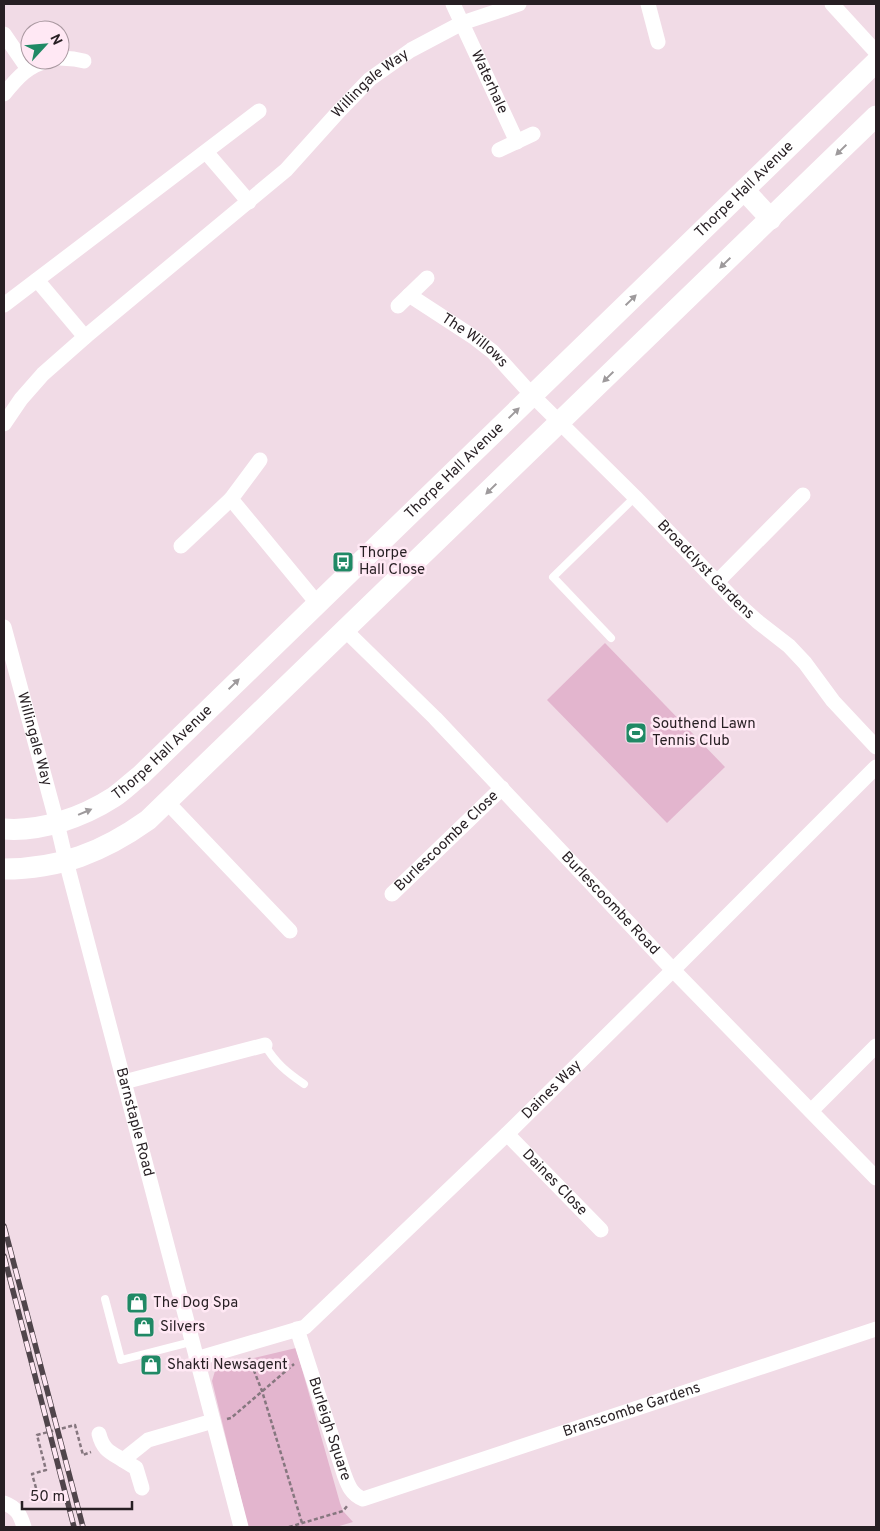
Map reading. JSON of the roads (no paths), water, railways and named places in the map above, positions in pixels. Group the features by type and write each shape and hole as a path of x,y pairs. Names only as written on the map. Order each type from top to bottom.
{"street":[{"name":"Waterhale","path":"453,4 517,142"},
{"name":"Willingale Way","path":"4,424 21,399 43,374 286,170 370,79 411,50 462,23 519,4"},
{"path":"648,4 658,42"},
{"path":"832,4 876,52"},
{"path":"4,34 20,57"},
{"path":"70,59 84,61"},
{"name":"Thorpe Hall Avenue","path":"4,829 36,827 57,823 88,812 108,800 141,775 876,62"},
{"path":"4,94 27,70"},
{"path":"4,305 259,111"},
{"path":"4,869 20,869 66,861 110,844 148,820 561,423 876,116"},
{"path":"499,150 533,134"},
{"path":"206,152 249,202"},
{"path":"744,190 771,219"},
{"path":"398,306 427,278"},
{"path":"37,280 85,337"},
{"name":"The Willows","path":"409,295 493,352 532,395"},
{"name":"Broadclyst Gardens","path":"532,395 635,497 737,604 789,646 806,663 833,701 876,746"},
{"path":"181,546 231,499 260,460"},
{"path":"717,582 803,494"},
{"path":"231,499 317,603"},
{"name":"Willingale Way","path":"4,627 57,823"},
{"name":"Burlescoombe Road","path":"345,630 435,718 674,970 876,1178"},
{"name":"Daines Way","path":"196,1359 305,1327 312,1322 674,970 876,767"},
{"name":"Burlescoombe Close","path":"392,894 502,788"},
{"path":"167,802 290,931"},
{"name":"Barnstaple Road","path":"57,823 191,1342 214,1421 241,1527"},
{"path":"124,1082 265,1045"},
{"path":"811,1111 876,1046"},
{"name":"Daines Close","path":"507,1134 601,1230"},
{"name":"Burleigh Square","path":"297,1329 349,1488 355,1496 363,1499 385,1492"},
{"name":"Branscombe Gardens","path":"385,1492 876,1329"},
{"path":"123,1460 148,1440 214,1421"},
{"path":"99,1434 102,1446 136,1468 142,1488"},
{"path":"4,1503 14,1507 22,1518 24,1527"}],"lane":[{"path":"610,638 553,577 635,497"},
{"path":"265,1045 282,1068 304,1084"},
{"path":"105,1299 121,1360 191,1342"}],"railway":[{"path":"4,1226 83,1527"},
{"path":"4,1256 74,1527"}],"place":[{"name":"Thorpe Hall Close","path":"343,562"},
{"name":"Southend Lawn Tennis Club","path":"636,733"},
{"name":"The Dog Spa","path":"137,1303"},
{"name":"Silvers","path":"144,1327"},
{"name":"Shakti Newsagent","path":"151,1365"}]}
